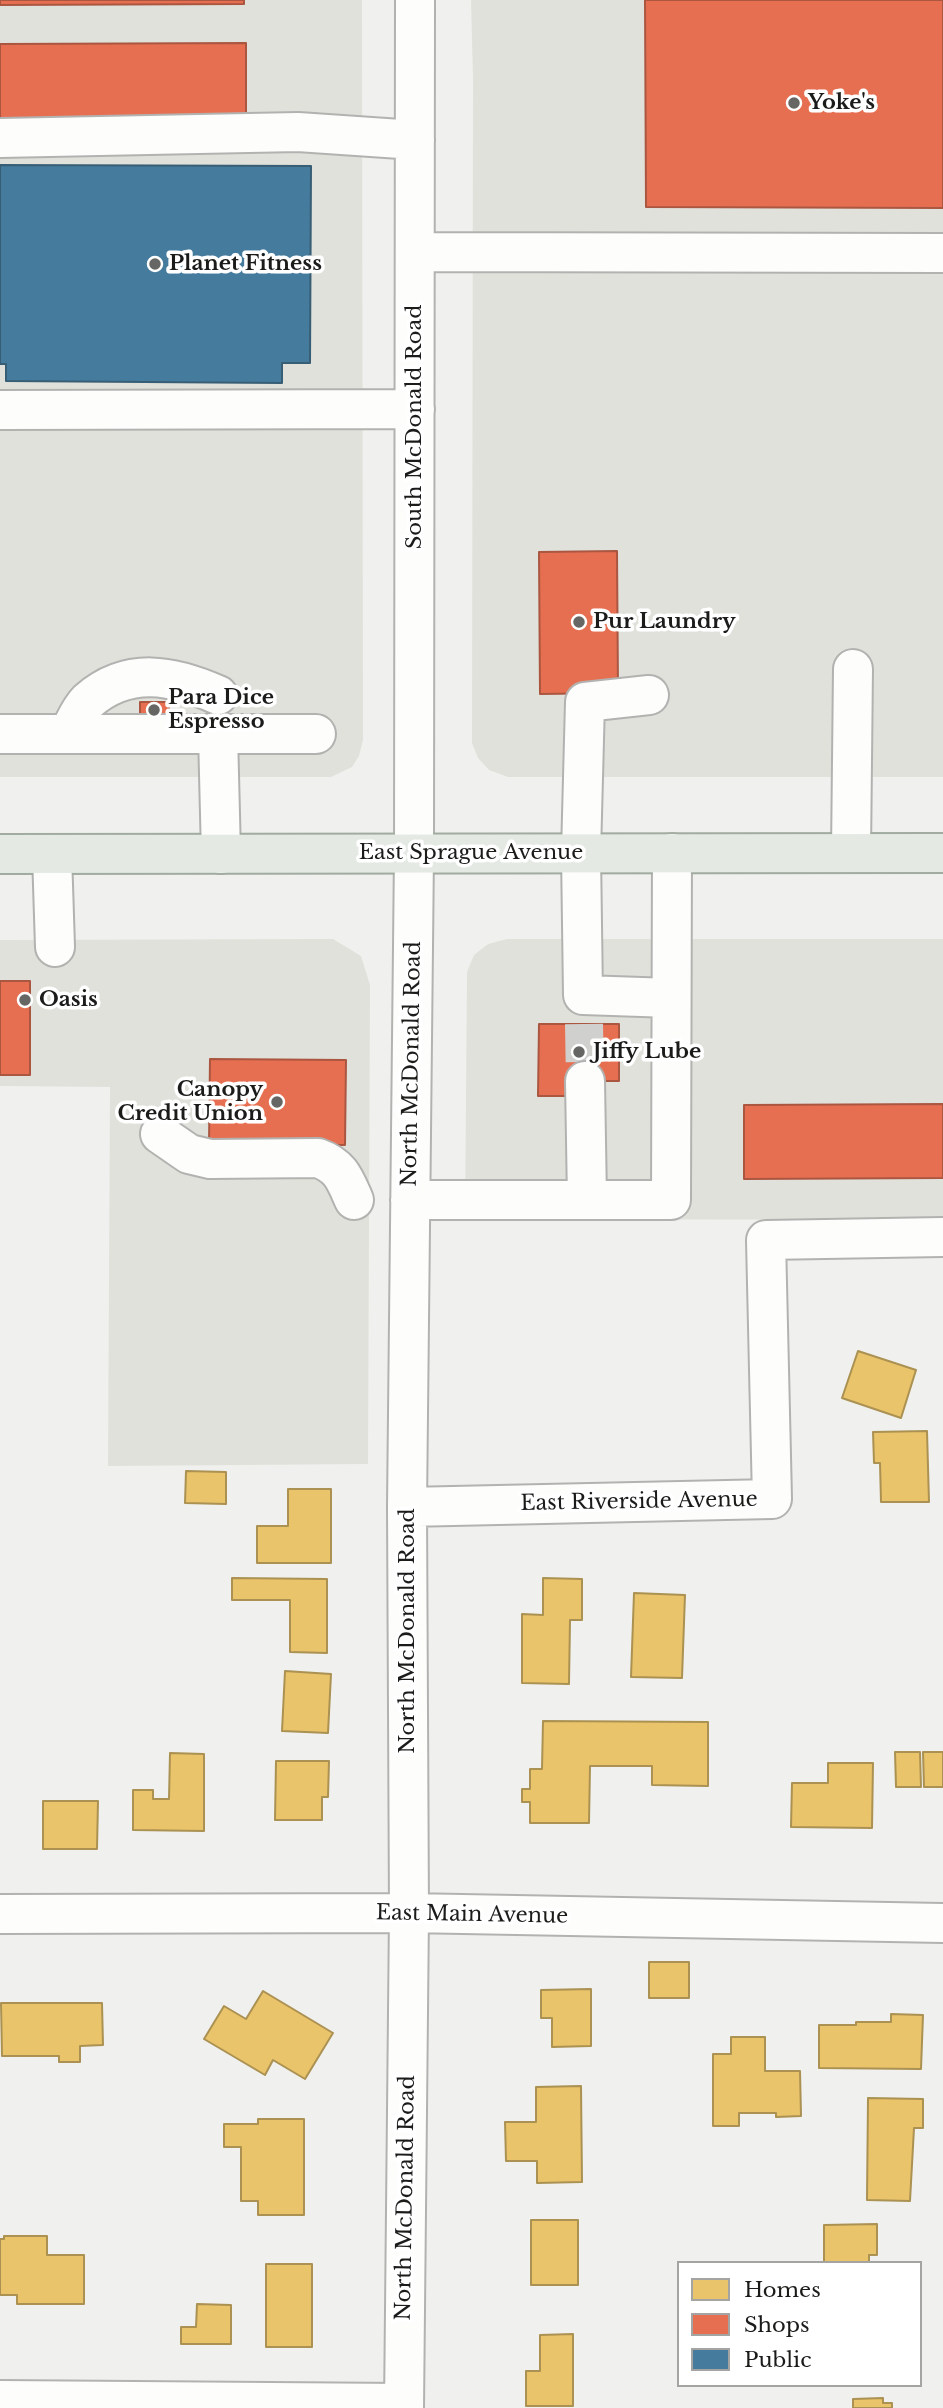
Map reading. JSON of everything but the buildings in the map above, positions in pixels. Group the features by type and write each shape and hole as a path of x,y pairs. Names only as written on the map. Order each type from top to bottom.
{"main road":[{"name":"East Sprague Avenue","path":"0,854 943,853"}],"street":[{"name":"South McDonald Road","path":"414,853 415,0"},
{"path":"0,138 298,132 415,140"},
{"path":"415,252 943,253"},
{"path":"0,410 415,409"},
{"path":"851,853 853,669"},
{"path":"68,734 87,702 115,683 133,678 163,677 194,684 218,695"},
{"path":"649,695 585,702 581,853 584,1009 671,998"},
{"path":"0,734 316,734"},
{"path":"218,734 221,854"},
{"name":"North McDonald Road","path":"404,2406 410,1913 407,1507 414,853"},
{"path":"410,1200 671,1200 672,853"},
{"path":"52,854 55,947"},
{"path":"585,1081 587,1200"},
{"path":"160,1134 189,1154 210,1159 318,1158 330,1162 342,1171 354,1200"},
{"name":"East Riverside Avenue","path":"407,1507 772,1499 766,1240 943,1237"},
{"name":"East Main Avenue","path":"0,1914 410,1913 943,1923"},
{"path":"0,2400 404,2406"}],"shaded area":[{"path":"0,0 362,0 363,740 359,756 352,767 331,777 0,777"},
{"path":"471,0 943,0 943,777 508,777 489,770 478,758 472,743"},
{"path":"333,939 361,956 370,985 368,1464 108,1466 110,1087 0,1086 0,940"},
{"path":"507,939 943,939 943,1220 465,1219 467,972 474,955 488,944"}],"tunnel":[{"path":"584,1024 585,1081"}],"place":[{"name":"Yoke's","path":"794,103"},
{"name":"Planet Fitness","path":"155,264"},
{"name":"Pur Laundry","path":"579,622"},
{"name":"Para Dice Espresso","path":"154,710"},
{"name":"Oasis","path":"25,1000"},
{"name":"Jiffy Lube","path":"579,1052"},
{"name":"Canopy Credit Union","path":"277,1102"}]}
